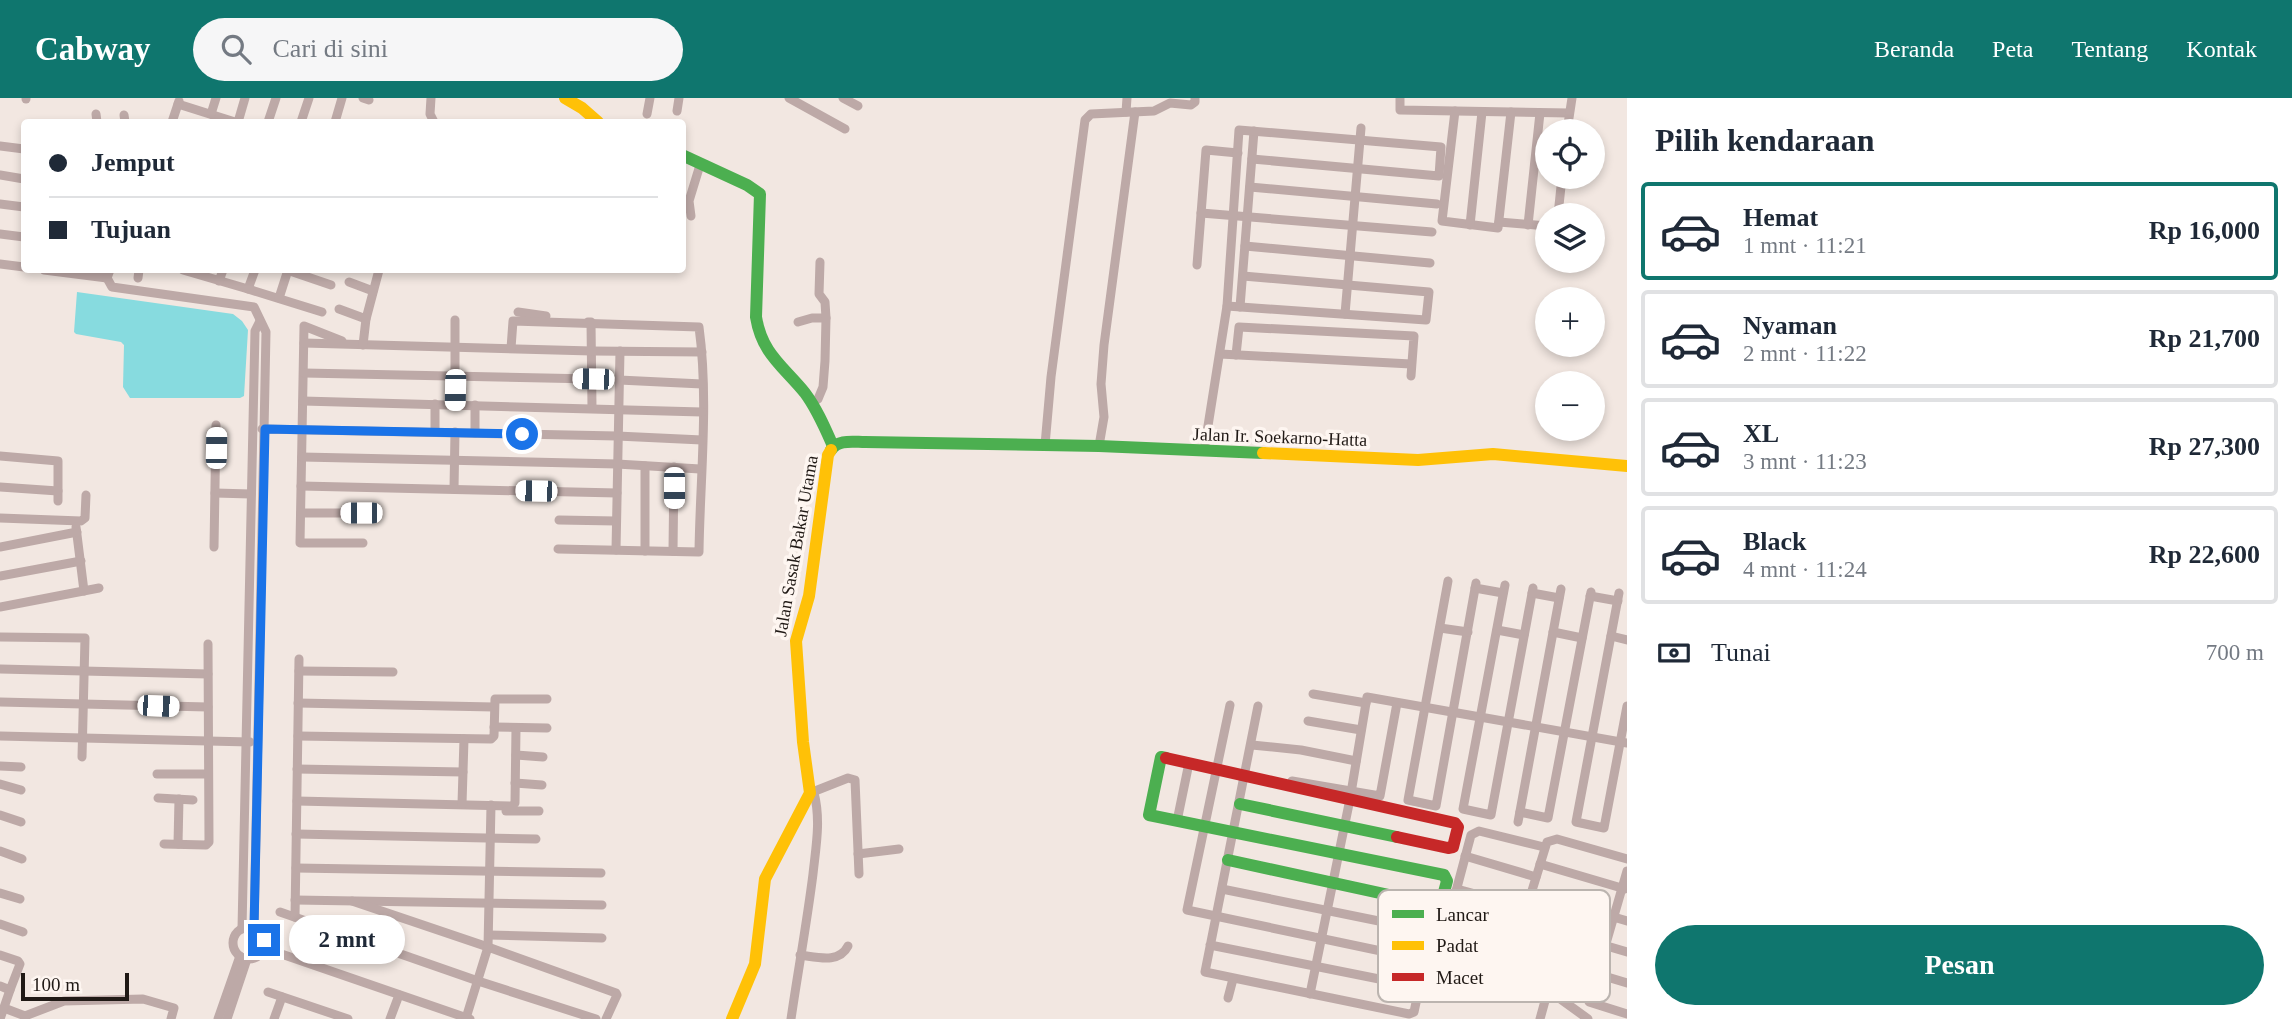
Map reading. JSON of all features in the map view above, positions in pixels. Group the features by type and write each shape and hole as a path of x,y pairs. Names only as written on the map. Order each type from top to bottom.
{"street":[{"path":"211,114 216,98"},
{"path":"237,119 245,98"},
{"path":"269,119 276,98"},
{"path":"302,119 309,98"},
{"path":"336,119 342,98"},
{"path":"431,98 430,114 432,119"},
{"path":"565,98 589,114"},
{"path":"647,114 650,98"},
{"path":"677,111 679,98"},
{"path":"789,98 845,129"},
{"path":"843,98 858,106"},
{"path":"1099,446 1104,417 1101,384 1104,345 1131,112 1127,98"},
{"path":"1045,445 1051,377 1087,116 1154,111 1170,103 1191,105 1195,98"},
{"path":"1399,98 1399,110 1569,113"},
{"path":"1568,119 1572,98"},
{"path":"173,119 179,101 227,119"},
{"path":"1455,111 1442,221 1498,228 1511,112"},
{"path":"1470,225 1482,112"},
{"path":"1528,225 1540,113"},
{"path":"1345,314 1361,128"},
{"path":"1204,451 1227,306 1239,130 1441,147 1439,176 1252,159"},
{"path":"1240,307 1254,131"},
{"path":"0,146 21,149"},
{"path":"1196,265 1206,150 1238,153"},
{"path":"686,157 747,185 760,194 756,276 756,322 759,335 766,351 812,403 833,446"},
{"path":"691,216 689,201 701,165"},
{"path":"0,175 21,178"},
{"path":"1250,187 1437,204"},
{"path":"0,204 21,207"},
{"path":"1201,213 1432,232"},
{"path":"1499,222 1535,225"},
{"path":"0,234 21,237"},
{"path":"1245,246 1430,263"},
{"path":"812,403 818,399 823,387 826,318 825,304 819,294 820,261"},
{"path":"0,264 21,267"},
{"path":"193,273 322,312"},
{"path":"219,281 222,273"},
{"path":"248,289 254,273"},
{"path":"279,298 287,273"},
{"path":"297,273 331,285"},
{"path":"363,345 366,320 378,273"},
{"path":"108,274 112,287 254,307 266,332 254,929"},
{"path":"1227,306 1426,320 1429,292 1243,276"},
{"path":"349,282 373,291"},
{"path":"339,309 366,320"},
{"path":"518,312 591,322"},
{"path":"798,322 826,318"},
{"path":"455,320 455,405"},
{"path":"242,929 255,331 260,321"},
{"path":"511,348 513,321 699,327 702,352 699,552 558,550"},
{"path":"591,322 592,408"},
{"path":"351,344 304,326 300,543 363,543"},
{"path":"1236,355 1239,327 1414,336 1411,376"},
{"path":"304,342 702,352"},
{"path":"616,550 620,351"},
{"path":"1220,354 1411,365"},
{"path":"303,373 593,379"},
{"path":"619,380 702,384"},
{"path":"303,401 702,412"},
{"path":"435,404 435,432"},
{"path":"475,405 475,433"},
{"path":"214,547 216,425"},
{"path":"253,429 702,440"},
{"path":"454,489 455,432"},
{"name":"Jalan Sasak Bakar Utama","path":"811,790 803,742 796,641 809,596 828,455 833,446 843,442 924,442"},
{"name":"Jalan Ir. Soekarno-Hatta","path":"924,442 1099,446 1419,460 1493,454 1627,466"},
{"path":"0,456 58,461 58,496 0,487"},
{"path":"302,457 617,464 701,469"},
{"path":"645,466 645,551"},
{"path":"673,551 674,467"},
{"path":"301,486 617,493"},
{"path":"215,494 251,495"},
{"path":"0,518 81,521 85,518 86,495"},
{"path":"301,513 361,513"},
{"path":"559,520 616,521"},
{"path":"75,521 84,591"},
{"path":"0,547 77,532"},
{"path":"0,576 81,561"},
{"path":"1448,581 1408,800 1436,806 1475,585 1504,589 1463,809 1491,815 1532,590 1560,593 1518,822"},
{"path":"0,607 99,588"},
{"path":"1520,812 1548,818 1590,594 1618,597 1576,822 1604,828 1624,742 1627,706"},
{"path":"1440,628 1468,632"},
{"path":"1497,630 1524,635"},
{"path":"1553,632 1582,638"},
{"path":"1611,636 1627,640"},
{"path":"0,637 85,638 82,757"},
{"path":"164,844 206,845 209,842 208,644"},
{"path":"295,917 299,659"},
{"path":"0,669 208,674"},
{"path":"299,671 393,672"},
{"path":"1313,694 1366,703"},
{"path":"1310,994 1367,697 1624,742"},
{"path":"298,737 491,739 494,736 496,698 547,699"},
{"path":"0,702 208,707"},
{"path":"1350,795 1380,796 1397,702"},
{"path":"298,704 494,707"},
{"path":"1230,705 1187,910 1378,950"},
{"path":"1258,706 1205,972 1409,1014 1414,1012 1416,1002"},
{"path":"1308,721 1361,730"},
{"path":"494,727 547,728"},
{"path":"491,808 514,805 516,728"},
{"path":"0,737 259,742"},
{"path":"463,804 464,739"},
{"path":"1252,745 1301,750 1356,761"},
{"path":"516,755 543,757"},
{"path":"1240,804 1448,848 1453,847 1458,827 1455,823 1350,795 1161,757 1149,815 1444,875 1447,881 1445,890"},
{"path":"1177,821 1188,763"},
{"path":"0,766 21,767"},
{"path":"297,769 463,772"},
{"path":"157,774 208,774"},
{"path":"732,1019 755,964 765,879 811,790 854,778 859,874"},
{"path":"515,783 542,785"},
{"path":"0,784 21,790"},
{"path":"791,1019 818,828 819,813 811,790"},
{"path":"158,797 193,800"},
{"path":"178,845 179,799"},
{"path":"297,801 463,804 540,811"},
{"path":"264,948 468,1018 488,947 491,808"},
{"path":"0,815 21,822"},
{"path":"1461,890 1457,889 1471,835 1479,831 1544,847"},
{"path":"296,834 536,839"},
{"path":"1532,890 1544,847 1547,842 1556,839 1627,859"},
{"path":"858,854 899,849"},
{"path":"0,851 22,859"},
{"path":"1465,856 1536,877"},
{"path":"1228,860 1378,893"},
{"path":"1539,864 1624,889"},
{"path":"296,868 601,873"},
{"path":"1610,928 1624,889 1627,871"},
{"path":"1222,890 1378,920"},
{"path":"0,893 20,900"},
{"path":"295,900 602,905"},
{"path":"352,901 616,993 606,1019"},
{"path":"280,912 596,1019"},
{"path":"1610,916 1627,921"},
{"path":"0,924 23,932"},
{"path":"242,929 254,929 263,936 264,948 256,957 244,957 234,950 236,934 242,929"},
{"path":"489,935 602,939"},
{"path":"1210,945 1378,979"},
{"path":"800,955 837,957 845,952 848,946"},
{"path":"1610,947 1627,952"},
{"path":"0,955 19,962 2,1014 25,1016 64,1001 143,999 174,1008 171,1019"},
{"path":"218,1019 244,957"},
{"path":"228,1019 244,957"},
{"path":"1610,978 1627,983"},
{"path":"1227,998 1233,979"},
{"path":"0,986 10,990"},
{"path":"268,992 348,1019"},
{"path":"390,1019 399,995"},
{"path":"274,1019 282,997"},
{"path":"1540,1019 1545,1002"},
{"path":"1565,1002 1588,1019"},
{"path":"1588,1002 1627,1014"}],"water":[{"path":"77,292 233,314 248,330 244,396 130,398 123,387 124,345 121,342 74,332"}],"traffic: fast":[{"path":"686,157 747,185 760,194 756,317 759,330 774,359 809,399 833,446"},
{"path":"831,450 838,444 851,442 1099,446 1263,453"},
{"path":"1166,758 1161,757 1149,815 1444,875 1447,881 1445,890"},
{"path":"1240,804 1397,837"},
{"path":"1228,860 1378,893"}],"traffic: slow":[{"path":"565,98 595,119"},
{"path":"732,1019 755,964 765,879 810,793 803,742 796,641 809,596 828,455 831,450"},
{"path":"1263,453 1418,460 1493,454 1627,466"}],"traffic: jam":[{"path":"1166,758 1455,823 1458,827 1453,847 1448,848 1397,837"}],"route":[{"path":"264,940 261,933 254,929 265,429 522,434"}]}
